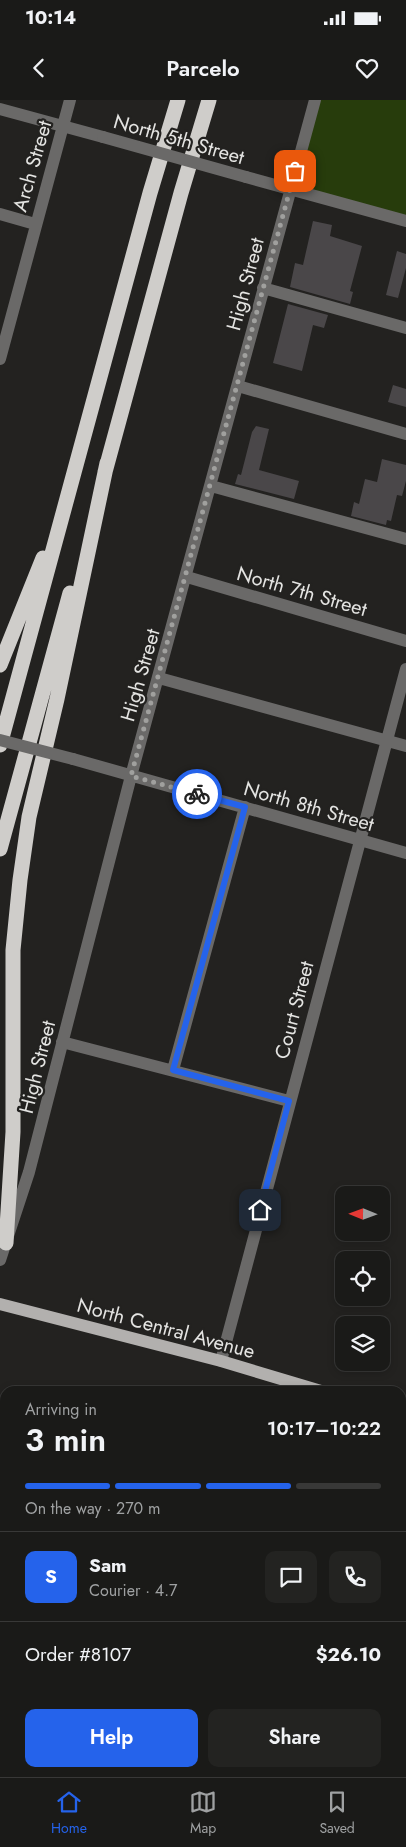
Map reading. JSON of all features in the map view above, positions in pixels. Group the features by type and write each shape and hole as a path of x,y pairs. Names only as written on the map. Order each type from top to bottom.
{"highway":[{"path":"0,745 147,202 178,100"},
{"path":"0,850 180,194 209,100"},
{"path":"6,1243 13,1132 13,950 20,880 29,816 57,699 107,463"},
{"path":"0,665 70,489"}],"main road":[{"name":"North Central Avenue","path":"0,1304 221,1361 305,1386"}],"street":[{"name":"Arch Street","path":"0,359 5,321 70,100"},
{"name":"High Street","path":"0,1260 29,1172 131,776 187,577 315,100"},
{"name":"North 5th Street","path":"0,109 406,221"},
{"path":"0,214 35,224"},
{"path":"263,288 406,328"},
{"path":"238,386 406,434"},
{"path":"211,486 406,539"},
{"name":"North 7th Street","path":"187,577 406,641"},
{"name":"Court Street","path":"221,1361 406,669"},
{"path":"159,678 406,746"},
{"name":"North 8th Street","path":"0,740 406,853"},
{"path":"173,1070 245,807"},
{"path":"62,1042 289,1101"}],"green space":[{"path":"315,100 406,100 406,221 290,189"}],"building":[{"path":"313,221 332,225 330,236 362,246 350,291 353,292 350,304 290,287 295,263 303,265"},
{"path":"397,251 406,254 406,268 398,298 386,295"},
{"path":"288,304 328,315 324,328 313,325 302,371 273,363"},
{"path":"393,385 406,389 406,407 388,402"},
{"path":"256,426 269,429 259,470 299,481 294,499 235,484 238,474 241,475 252,432"},
{"path":"382,459 406,465 406,481 402,496 397,495 391,521 387,520 386,525 351,516 354,502 359,504 365,479 377,482"}],"way so far":[{"path":"197,794 131,776 187,577 295,171"}],"route":[{"path":"197,794 245,807 173,1070 289,1101 260,1210"}]}
